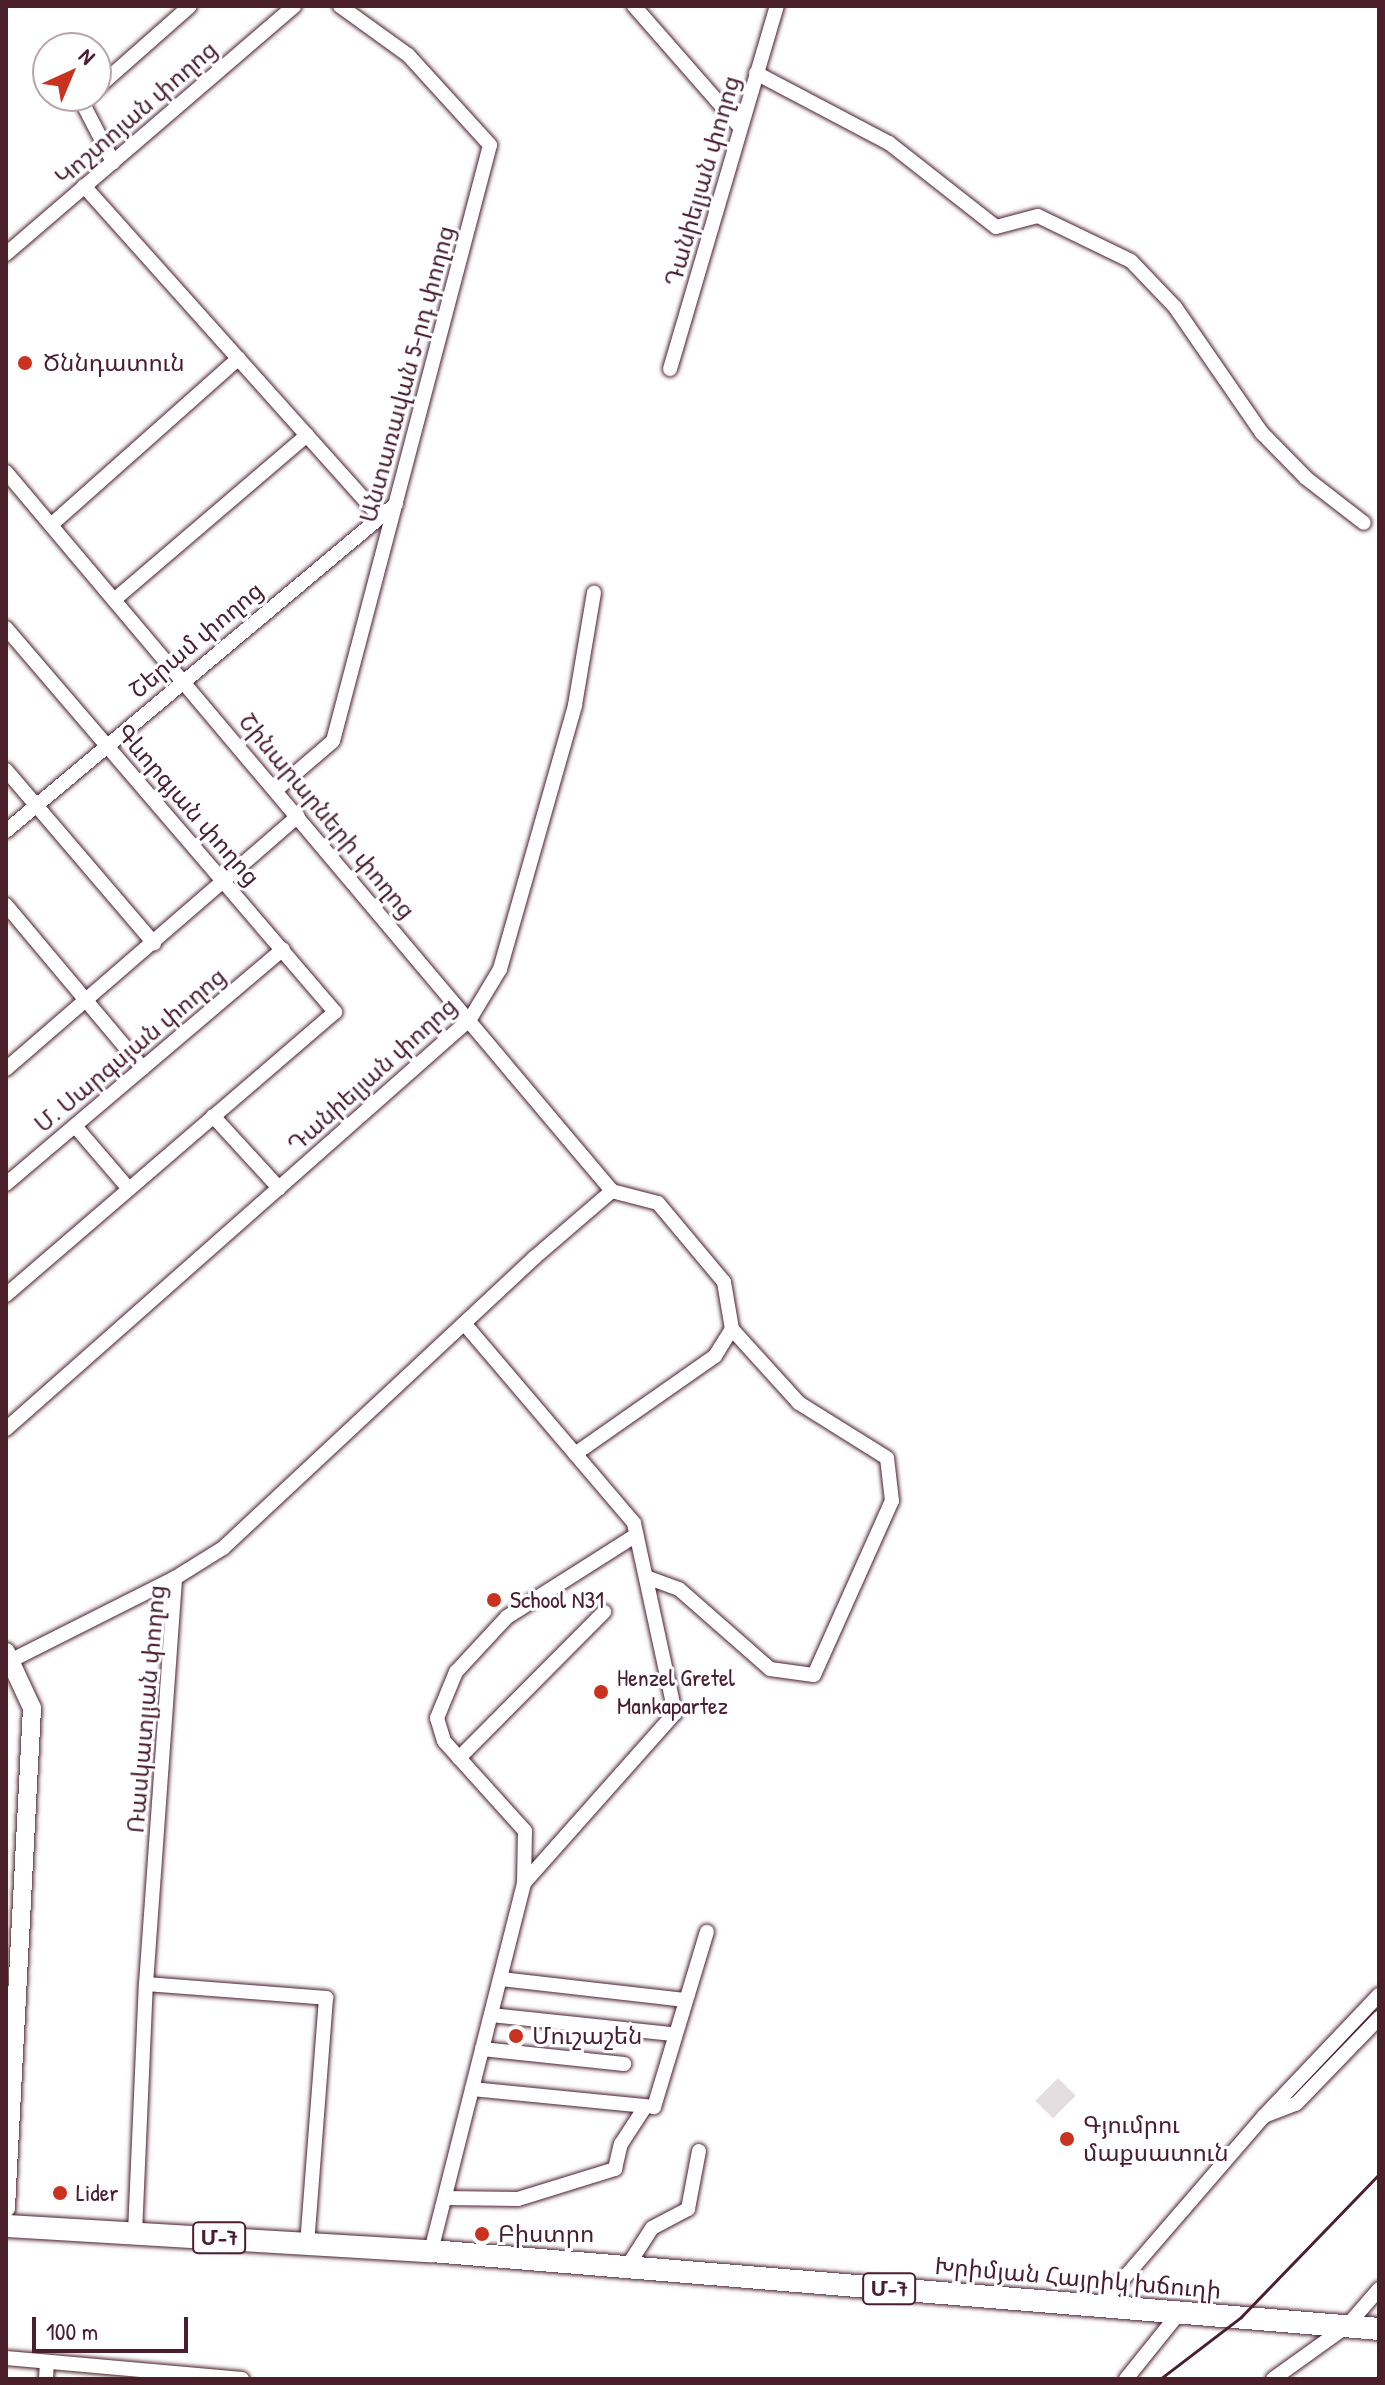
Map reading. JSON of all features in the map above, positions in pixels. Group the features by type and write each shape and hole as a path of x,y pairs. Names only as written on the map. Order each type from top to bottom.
{"highway":[{"name":"Խրիմյան Հայրիկ խճուղի","path":"6,2226 431,2251 1379,2329"}],"main road":[{"path":"6,2208 32,1708 8,1658"}],"street":[{"path":"112,75 190,6"},
{"name":"Կոշտոյան փողոց","path":"6,254 294,6"},
{"name":"Անտառավան 5-րդ փողոց","path":"276,790 333,741 490,145 408,55 340,6"},
{"path":"634,6 739,126"},
{"name":"Դանիելյան փողոց","path":"670,369 739,126 777,6"},
{"path":"756,73 889,143 996,227 1038,216 1131,261 1175,307 1262,433 1306,478 1364,523"},
{"path":"87,112 113,162"},
{"path":"84,186 380,517"},
{"path":"51,525 239,358"},
{"path":"114,600 307,435"},
{"name":"Շինարարների փողոց","path":"9,480 182,679 612,1191"},
{"name":"Շերամ փողոց","path":"6,831 182,679 396,504"},
{"name":"Դանիելյան փողոց","path":"6,1429 470,1019 500,969 575,705 594,593"},
{"name":"Գևորգյան փողոց","path":"6,628 335,1012 213,1116"},
{"path":"6,770 154,943"},
{"path":"6,1069 298,816"},
{"path":"6,905 143,1068"},
{"name":"Մ. Սարգսյան փողոց","path":"6,1184 283,949"},
{"path":"6,1295 213,1116 279,1188"},
{"path":"75,1126 129,1189"},
{"path":"612,1191 658,1203 724,1282 732,1329 799,1403 887,1458 892,1501 814,1675 770,1669 679,1589 646,1577"},
{"name":"Ռասկատլյան փողոց","path":"135,2233 146,1984 175,1578 223,1548 464,1323 612,1191"},
{"path":"464,1323 634,1523 675,1713 524,1883"},
{"path":"575,1454 715,1356 732,1329"},
{"path":"431,2251 524,1883 525,1831 444,1741 437,1718 456,1672 507,1617 636,1535"},
{"path":"8,1658 175,1578"},
{"path":"459,1758 604,1612"},
{"path":"472,2089 654,2107 673,2034 707,1932"},
{"path":"501,1979 685,2000"},
{"path":"146,1984 326,1998 307,2244"},
{"path":"1100,2306 1264,2116 1379,1995"},
{"path":"491,2015 673,2034"},
{"path":"1264,2116 1296,2104 1379,2018"},
{"path":"482,2049 624,2064"},
{"path":"445,2198 518,2199 615,2169 621,2144 645,2107"},
{"path":"627,2267 644,2236 688,2209 699,2151"},
{"path":"1273,2379 1347,2326 1379,2289"},
{"path":"1126,2379 1179,2313"},
{"path":"6,2358 242,2379"},
{"path":"46,2379 47,2362"}],"shaded area":[{"path":"1058,2078 1076,2096 1053,2118 1035,2101"}],"railway":[{"path":"1160,2379 1241,2317 1379,2174"}],"place":[{"name":"Ծննդատուն","path":"25,363"},
{"name":"School N31","path":"494,1600"},
{"name":"Henzel Gretel Mankapartez","path":"601,1692"},
{"name":"Մուշաշեն","path":"516,2036"},
{"name":"Գյումրու մաքսատուն","path":"1067,2139"},
{"name":"Lider","path":"60,2193"},
{"name":"Բիստրո","path":"482,2234"}]}
